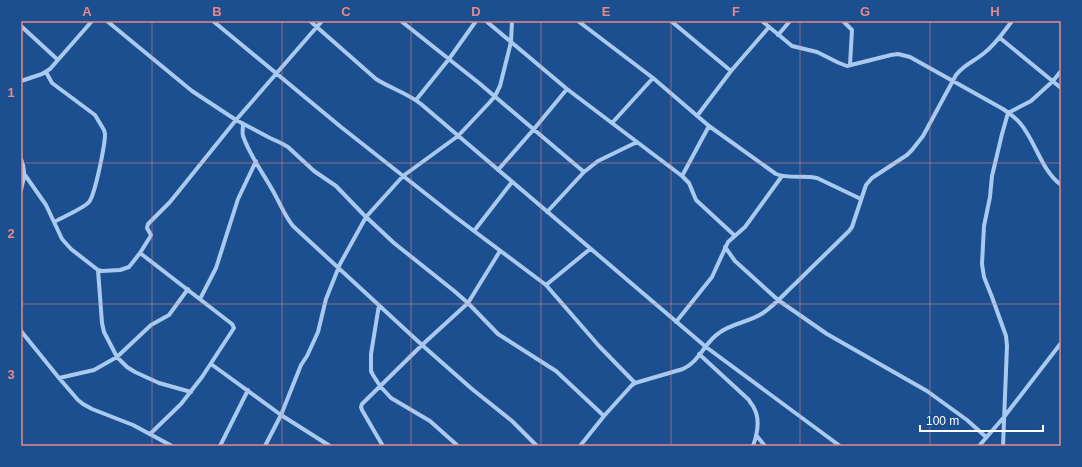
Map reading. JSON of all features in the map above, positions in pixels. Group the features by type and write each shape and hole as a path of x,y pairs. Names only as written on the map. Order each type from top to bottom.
{"street":[{"path":"21,81 46,72 92,21"},
{"path":"107,21 179,82 236,120 288,147 312,169 336,186 394,243 447,284 498,334 556,371 604,416"},
{"path":"213,21 341,127 546,286 599,346 635,383"},
{"path":"310,21 376,79 416,100 706,347 840,446"},
{"path":"25,175 46,205 62,239 71,249 98,270 120,270 129,267 151,235 147,228 148,224 170,202 236,120 322,21"},
{"path":"401,21 495,96 584,172"},
{"path":"416,100 450,59 476,21"},
{"path":"486,21 567,89 682,176 689,183 696,200 734,235"},
{"path":"265,446 281,415 301,365 307,356 318,332 326,299 339,268 366,217 403,176 458,136 495,96 500,86 511,42 512,21"},
{"path":"671,21 731,71"},
{"path":"762,21 792,46 816,52 847,66 891,54 910,57 1008,113 1021,124 1048,171 1061,185"},
{"path":"778,35 790,21"},
{"path":"843,21 852,30 850,65"},
{"path":"580,446 604,416 635,383 689,366 715,336 724,330 755,318 764,312 849,231 852,227 866,185 872,178 907,155 918,144 960,70 965,65 984,54 1000,38 1012,21"},
{"path":"582,22 653,78 709,126 776,174 782,176 810,176 817,178 861,199"},
{"path":"21,26 58,60"},
{"path":"697,116 731,71 769,27"},
{"path":"1000,38 1061,88"},
{"path":"1003,446 1007,346 1006,336 984,277 982,264 984,226 990,198 993,169 1008,113 1031,101 1053,81 1061,71"},
{"path":"46,72 52,83 95,115 105,134 92,197 86,204 54,222"},
{"path":"612,123 653,78"},
{"path":"498,170 567,89"},
{"path":"243,124 243,136 291,223 422,345 512,421 537,446"},
{"path":"682,176 709,126"},
{"path":"547,212 584,172 598,161 637,142"},
{"path":"21,159 25,175 21,190"},
{"path":"200,299 216,268 238,199 256,161"},
{"path":"676,322 712,277 730,239 747,224 782,176"},
{"path":"474,231 512,182"},
{"path":"725,247 735,261 778,300 827,334 927,391 967,420 986,437"},
{"path":"546,286 590,249"},
{"path":"383,446 361,407 365,400 468,303 500,251"},
{"path":"140,253 232,324 234,328 191,392 181,404 150,434"},
{"path":"98,270 103,328 117,357 127,367 135,372 159,383 191,392"},
{"path":"59,378 94,370 110,362 151,325 169,315 188,289"},
{"path":"379,305 371,360 372,375 391,398 430,421 458,446"},
{"path":"21,331 59,378 83,404 133,425 172,446"},
{"path":"979,446 1004,417 1061,343"},
{"path":"699,354 749,400 754,408 757,418 756,435 753,446"},
{"path":"211,364 281,415 330,446"},
{"path":"220,446 248,390"},
{"path":"756,435 765,446"}]}
